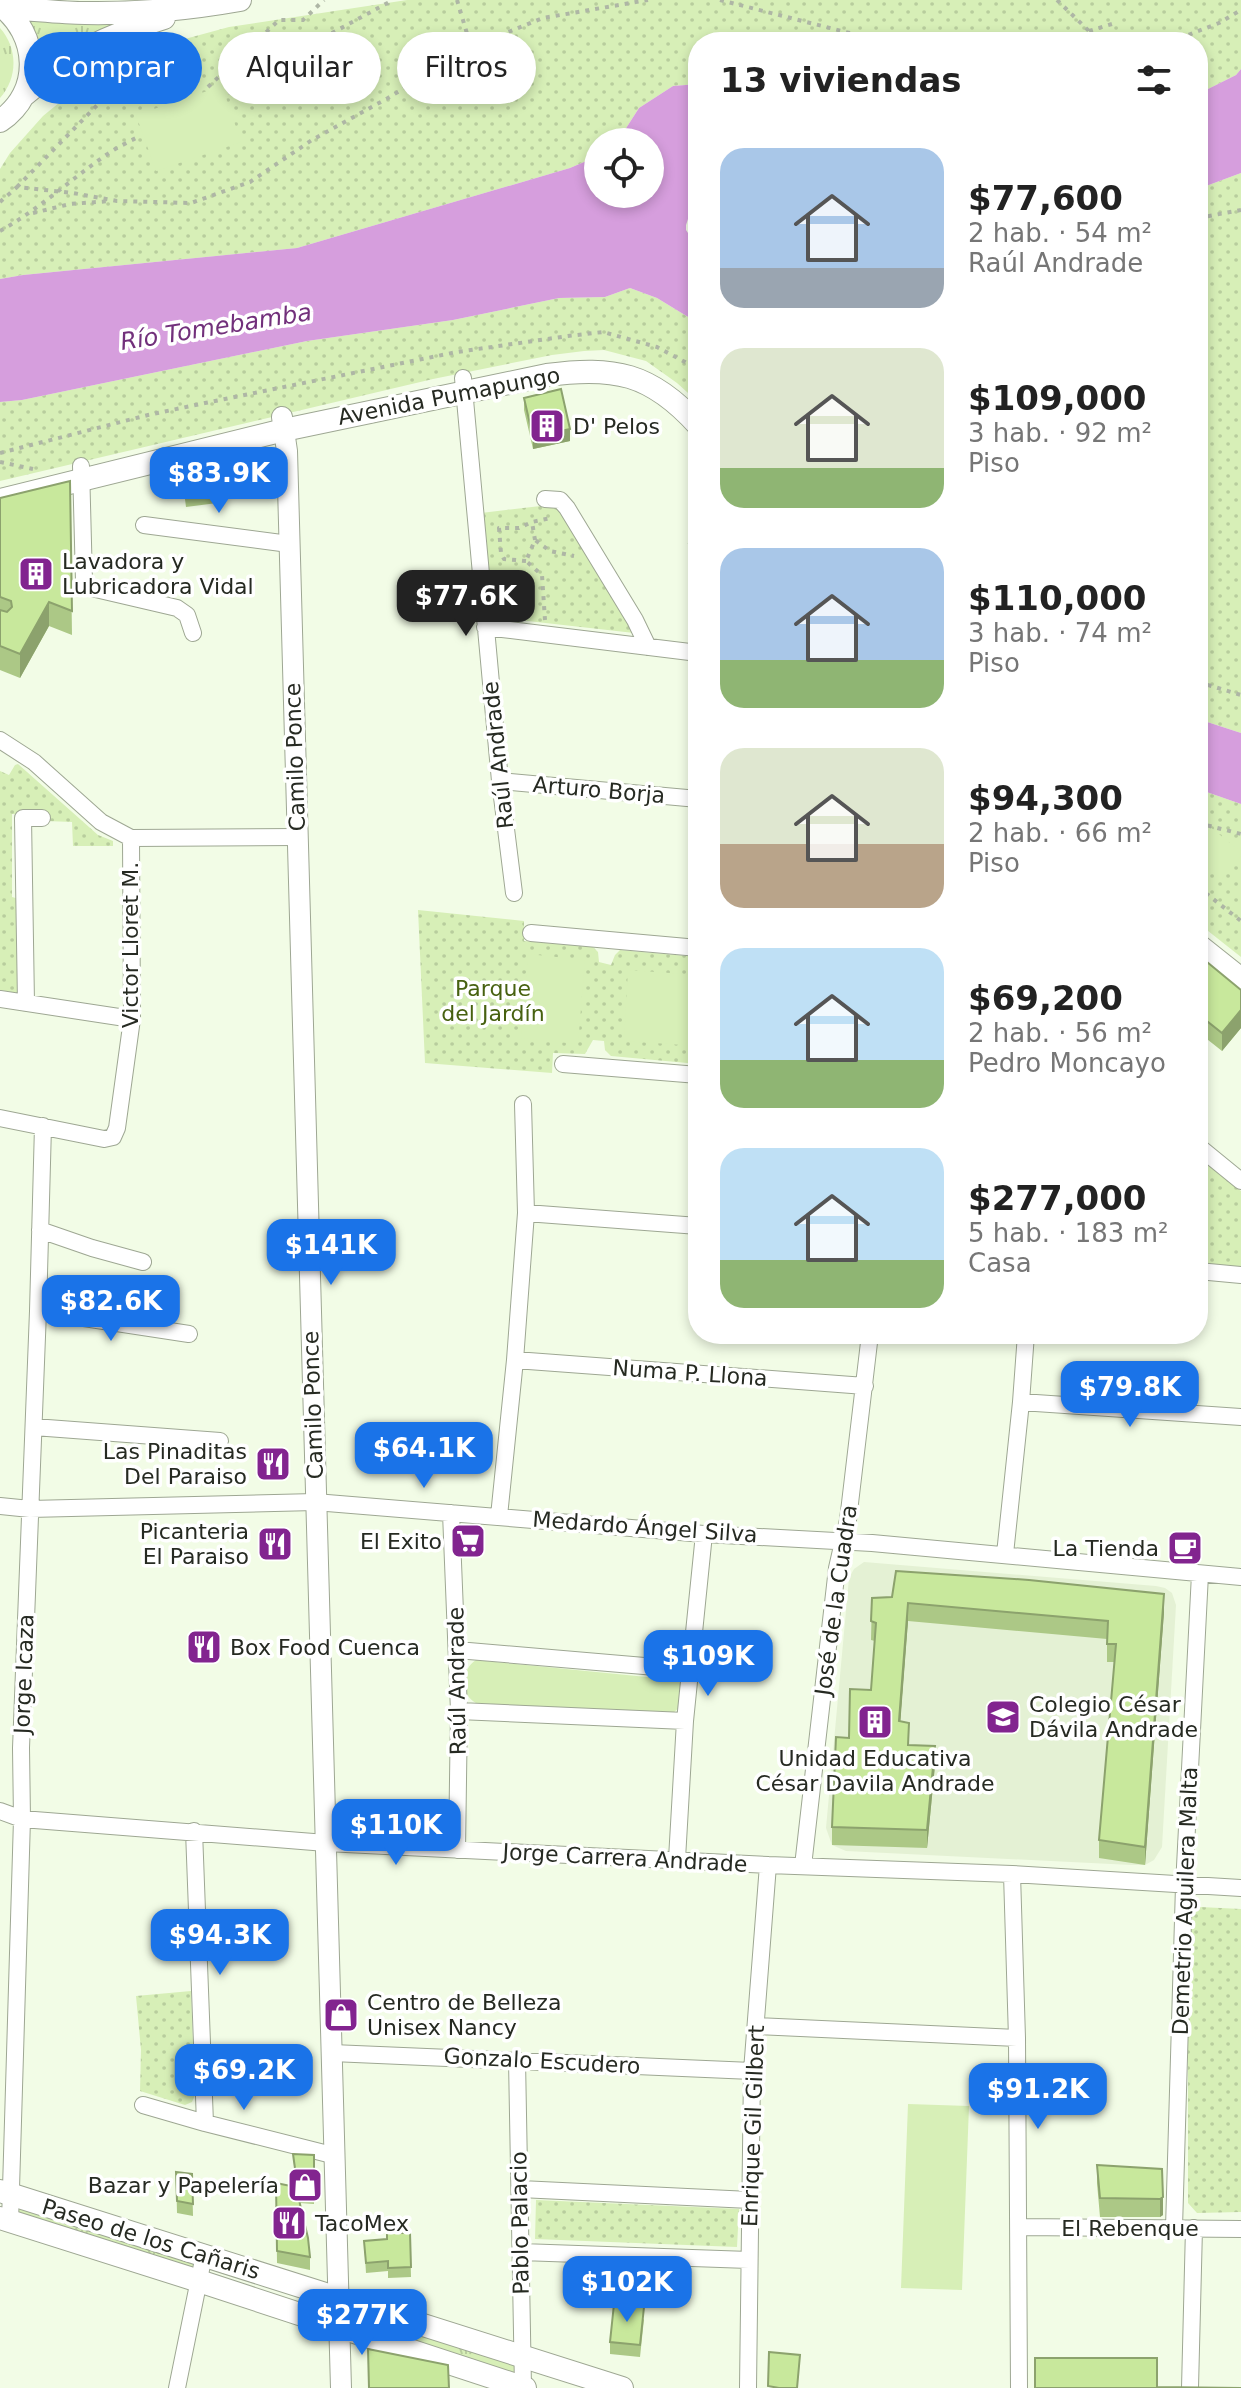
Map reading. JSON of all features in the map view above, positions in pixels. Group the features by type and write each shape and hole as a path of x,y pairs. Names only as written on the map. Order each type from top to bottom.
{"main road":[{"path":"95,0 119,13"},
{"path":"2,6 119,13 193,8 240,0"},
{"path":"2,6 20,26 30,48 29,81 9,113"},
{"path":"9,113 60,66 86,49 120,32 193,8"},
{"name":"Avenida Pumapungo","path":"0,500 81,473 283,423 464,385 580,370 612,371 659,389 688,414"},
{"path":"1208,953 1241,979"},
{"name":"Paseo de los Cañaris","path":"6,2193 622,2388"},
{"name":"Paseo de los Cañaris","path":"5,2220 524,2388"}],"street":[{"name":"Raúl Andrade","path":"464,385 500,781 514,893"},
{"name":"Camilo Ponce","path":"283,423 287,451 341,2388"},
{"path":"81,473 84,581 87,587 177,608 187,615 193,633"},
{"path":"545,499 560,500 567,508 648,647"},
{"path":"144,525 289,544"},
{"path":"485,627 688,652"},
{"path":"0,740 34,762 101,822 131,838 297,837"},
{"name":"Arturo Borja","path":"500,781 688,798"},
{"path":"26,1003 23,818 42,818"},
{"name":"Victor Lloret M.","path":"43,1126 104,1139 113,1137 117,1128 132,1019 131,838"},
{"path":"531,933 688,947"},
{"path":"0,999 132,1019"},
{"path":"563,1064 688,1074"},
{"path":"499,1516 526,1213 523,1104"},
{"path":"0,1118 43,1126"},
{"name":"Jorge Icaza","path":"5,2220 22,1819 21,1748 43,1126"},
{"path":"1208,1154 1241,1181"},
{"path":"526,1213 688,1225"},
{"path":"40,1230 143,1262"},
{"path":"1208,1272 1241,1275"},
{"path":"38,1311 189,1334"},
{"name":"José de la Cuadra","path":"803,1866 837,1568 844,1541 869,1344"},
{"path":"1005,1554 1025,1344"},
{"name":"Numa P. Llona","path":"515,1360 865,1386"},
{"path":"1021,1402 1241,1417"},
{"path":"34,1427 220,1441"},
{"name":"Medardo Ángel Silva","path":"0,1506 30,1509 315,1502 704,1534 1005,1554 1241,1577"},
{"name":"Raúl Andrade","path":"451,1513 459,1711 457,1850"},
{"path":"677,1859 685,1721 704,1534"},
{"name":"Demetrio Aguilera Malta","path":"1174,2228 1184,1886 1200,1574"},
{"path":"457,1650 691,1670"},
{"path":"459,1711 685,1721"},
{"name":"Jorge Carrera Andrade","path":"0,1811 22,1819 326,1843 1012,1874 1241,1888"},
{"path":"194,1831 205,2123"},
{"name":"Enrique Gil Gilbert","path":"748,2388 752,2071 768,1865"},
{"path":"1012,1874 1020,2227 1019,2388"},
{"path":"756,2026 1017,2038"},
{"name":"Gonzalo Escudero","path":"332,2053 752,2071"},
{"name":"Pablo Palacio","path":"517,2060 524,2388"},
{"path":"143,2105 336,2156"},
{"path":"520,2189 750,2200"},
{"name":"El Rebenque","path":"1020,2227 1241,2229"},
{"path":"1190,2388 1194,2228"},
{"path":"521,2252 749,2260"},
{"path":"177,2388 204,2255"}],"path":[{"path":"208,87 279,20 303,20 324,0"},
{"path":"334,32 393,0"},
{"path":"457,0 467,32"},
{"path":"508,32 543,18 648,0"},
{"path":"720,0 846,32"},
{"path":"1057,0 1089,31 1112,24"},
{"path":"1196,32 1241,10"},
{"path":"29,215 70,204 117,201 191,203 250,182 312,140 397,92"},
{"path":"0,202 99,104"},
{"path":"0,231 29,215 107,154 138,137"},
{"path":"17,187 117,201"},
{"path":"1208,216 1241,210"},
{"path":"0,453 148,415 442,355 603,332 657,347 688,364"},
{"path":"532,522 519,528 499,528 501,553 504,559 526,561 542,575 545,634"},
{"path":"526,561 535,540 550,551 576,556"},
{"path":"1208,685 1241,695"},
{"path":"1208,826 1241,834"},
{"path":"1208,895 1241,921"}],"shaded area":[{"name":"Colegio César Dávila Andrade","path":"864,1562 1156,1586 1172,1593 1176,1605 1162,1847 1154,1860 1145,1865 1131,1865 846,1851 832,1845 826,1828 849,1578 854,1569"}],"green space":[{"path":"407,0 1241,0 1241,69 1236,75 1208,89 1208,32 688,32 688,85 673,86 639,108 626,128 584,128 584,162 570,168 297,248 0,279 0,169 10,153 58,104 202,104 202,34 229,27"},
{"path":"177,11 137,32 24,32 24,38 23,21"},
{"path":"0,28 10,45 14,63 10,81 0,98"},
{"path":"218,87 218,104 228,104 241,142 156,171 136,115 169,104 202,104 202,93"},
{"path":"1241,173 1241,733 1208,722 1208,185"},
{"path":"630,288 657,298 688,317 688,393 646,361 604,350 552,355 433,379 0,481 0,402 307,341 453,320 559,298 605,297"},
{"path":"558,504 634,633 492,617 481,513"},
{"path":"18,764 98,835 113,841 113,846 73,846 72,822 46,821 44,814 12,814 12,897 23,900 22,994 0,990 0,771 9,775"},
{"path":"1208,792 1241,804 1241,957 1208,931"},
{"path":"1208,825 1241,852 1222,879 1208,867"},
{"name":"Parque del Jardín","path":"418,910 524,921 524,941 593,947 598,952 599,962 611,965 620,950 688,956 688,1063 611,1056 605,1050 604,1041 593,1040 585,1054 553,1053 552,1073 425,1063"},
{"path":"528,954 585,960 578,1044 521,1038"},
{"path":"628,970 688,974 688,1045 624,1041"},
{"path":"1208,1165 1241,1191 1241,1268 1208,1265"},
{"path":"476,1660 677,1680 682,1684 682,1705 672,1714 476,1703 467,1694 464,1682 467,1669"},
{"path":"1200,1907 1241,1909 1241,2212 1197,2213 1188,2203 1188,1917"},
{"path":"191,1991 195,2095 192,2102 185,2105 140,2091 141,2050 136,1996"},
{"path":"908,2104 969,2106 962,2290 901,2288"},
{"path":"14,2198 202,2257 199,2277 14,2219"},
{"path":"536,2200 739,2209 737,2247 535,2239"},
{"path":"341,2301 519,2359 520,2383 342,2324"}],"water":[{"path":"1241,69 1241,173 1208,185 1208,89 1236,75"},
{"name":"Río Tomebamba","path":"688,85 688,317 657,298 630,288 605,297 559,298 453,320 307,341 0,402 0,279 297,248 584,162 584,208 664,208 664,128 626,128 639,108 673,86"},
{"path":"1208,722 1241,733 1241,804 1208,792"}],"building":[{"name":"D' Pelos","path":"561,389 570,429 533,437 524,398"},
{"path":"221,459 225,490 186,494 182,464"},
{"name":"Lavadora y Lubricadora Vidal","path":"70,481 72,611 49,602 20,654 0,646 0,610 7,612 12,607 11,601 0,597 0,498"},
{"path":"1208,963 1241,990 1241,1010 1222,1033 1208,1022"},
{"name":"Unidad Educativa César Davila Andrade","path":"896,1571 1029,1580 1164,1594 1145,1847 1099,1840 1116,1644 1107,1644 1108,1621 908,1603 899,1721 909,1723 908,1745 935,1746 927,1830 832,1827 836,1737 849,1738 850,1689 871,1690 876,1623 871,1621 872,1598 892,1597"},
{"name":"Bazar y Papelería","path":"293,2154 314,2155 314,2192 298,2190"},
{"path":"1097,2165 1162,2169 1163,2197 1100,2198"},
{"path":"176,2172 192,2174 193,2204 177,2201"},
{"name":"TacoMex","path":"276,2183 296,2187 310,2257 277,2251"},
{"path":"387,2233 410,2233 411,2267 388,2268 388,2261 366,2263 364,2241 387,2239"},
{"path":"614,2304 644,2307 640,2345 610,2342"},
{"path":"368,2349 448,2365 449,2388 369,2388"},
{"path":"769,2352 800,2355 797,2388 768,2386"},
{"path":"1035,2358 1157,2358 1157,2387 1241,2388 1035,2388"}],"place":[{"name":"D' Pelos","path":"547,426"},
{"name":"Lavadora y Lubricadora Vidal","path":"36,574"},
{"name":"Las Pinaditas Del Paraiso","path":"273,1464"},
{"name":"El Exito","path":"468,1541"},
{"name":"Picanteria El Paraiso","path":"275,1544"},
{"name":"La Tienda","path":"1185,1548"},
{"name":"Box Food Cuenca","path":"204,1647"},
{"name":"Colegio César Dávila Andrade","path":"1003,1717"},
{"name":"Unidad Educativa César Davila Andrade","path":"875,1722"},
{"name":"Centro de Belleza Unisex Nancy","path":"341,2015"},
{"name":"Bazar y Papelería","path":"305,2185"},
{"name":"TacoMex","path":"289,2223"}]}
